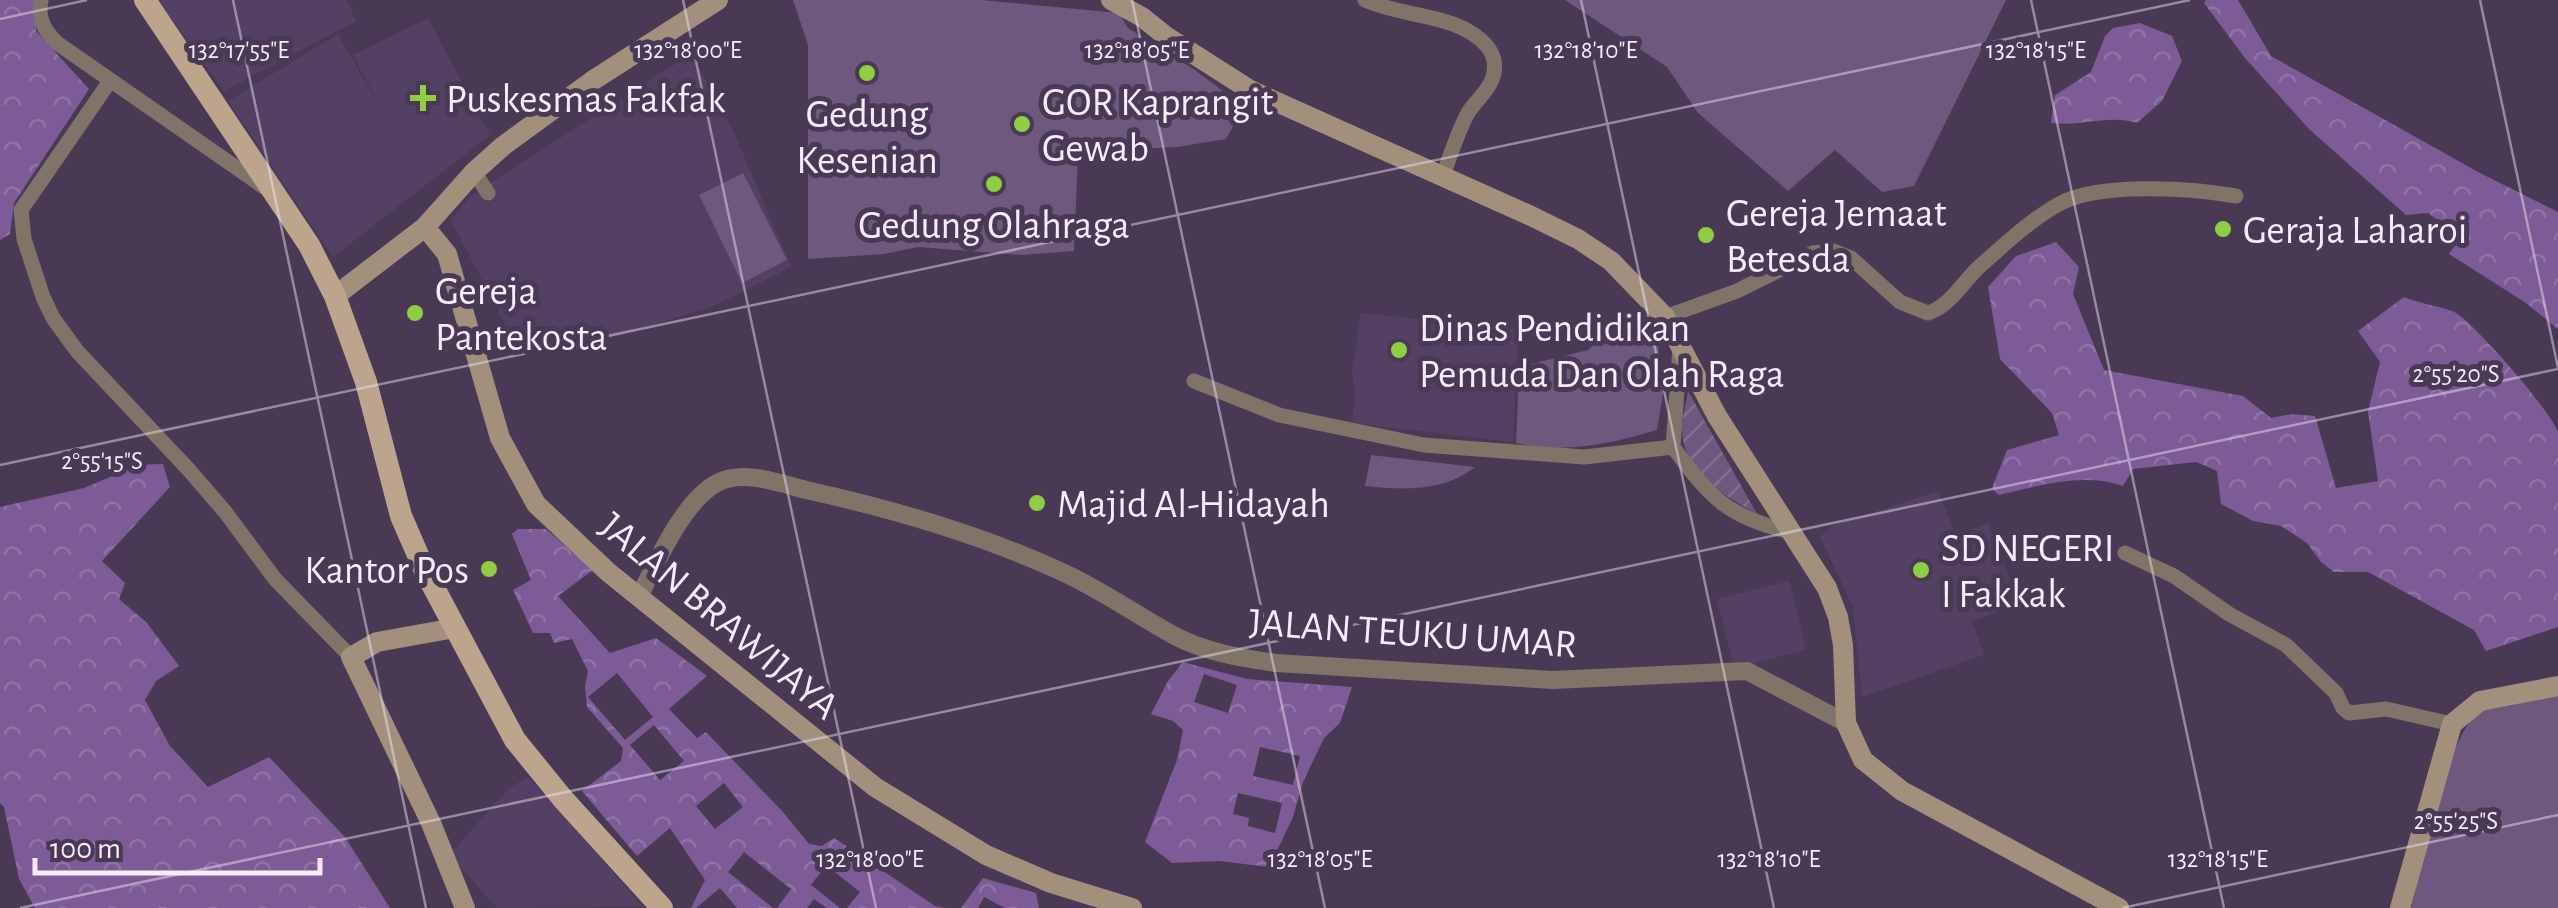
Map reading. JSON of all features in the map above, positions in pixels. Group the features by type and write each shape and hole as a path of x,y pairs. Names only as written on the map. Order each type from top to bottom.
{"main road":[{"path":"145,0 310,246 334,296 366,382 401,516 455,628 525,754 662,908"},
{"path":"334,296 426,226 474,172 504,146 592,81 718,0"},
{"path":"1110,0 1142,17 1250,90 1578,239 1620,268 1665,317 1716,416 1828,588 1838,617 1846,723 1862,760 1902,791 2104,904"},
{"name":"JALAN BRAWIJAYA","path":"426,226 443,246 453,268 486,398 516,470 536,504 608,572 874,787 986,856 1132,908"},
{"path":"455,628 377,642 351,657 431,824 465,908"},
{"path":"2400,908 2452,724 2480,701 2558,686"}],"street":[{"path":"41,0 41,20 50,36 276,194"},
{"path":"1365,0 1466,28 1481,39 1492,56 1494,74 1490,84 1470,111 1442,178"},
{"path":"110,81 22,210 24,239 35,278 53,318 78,351 189,470 274,579 351,657"},
{"path":"474,172 488,192"},
{"path":"1665,317 1737,291 1804,256 1823,251 1851,258 1900,302 1928,313 1943,306 2001,248 2062,202 2098,194 2176,189 2236,196"},
{"path":"1680,347 1673,447 1718,503 1744,519 1790,532"},
{"path":"1194,381 1279,416 1424,445 1565,457 1621,455 1673,447"},
{"name":"JALAN TEUKU UMAR","path":"640,596 673,534 706,491 729,478 758,479 896,512 993,542 1085,582 1176,636 1233,658 1553,680 1747,671 1846,723"},
{"path":"2124,553 2186,583 2229,614 2286,645 2336,693 2342,708 2349,713 2386,710 2452,724"}],"shaded area":[{"path":"158,0 347,0 356,21 224,91"},
{"name":"GOR Kaprangit Gewab","path":"793,0 982,0 1119,13 1128,28 1244,107 1226,139 1177,147 1078,152 1074,251 1021,255 918,247 884,254 808,259 808,45"},
{"path":"1565,0 2006,0 1914,186 1882,192 1835,150 1788,191 1698,113 1667,67"},
{"path":"428,18 490,135 333,257 228,101 338,34 384,114 353,55"},
{"path":"691,54 732,128 791,267 711,307 579,348 535,349 509,332 451,220 473,194"},
{"path":"743,173 787,260 742,283 699,195"},
{"path":"1631,309 1657,338 1664,387 1657,430 1587,446 1552,448 1516,443 1519,367 1588,350"},
{"path":"1361,313 1518,329 1513,442 1352,423 1352,371"},
{"path":"1688,391 1757,514 1708,481 1690,458 1682,430"},
{"path":"1371,455 1475,467 1436,485 1365,486"},
{"name":"SD NEGERI I Fakkak","path":"1938,491 1956,535 1988,523 2020,604 1972,621 1984,655 1862,697 1853,607 1820,537 1830,527"},
{"path":"1789,581 1806,650 1734,668 1717,599"},
{"path":"2558,696 2558,908 2411,908 2447,771 2469,723 2481,711 2499,704"},
{"path":"528,777 643,907 497,908 453,859 452,852 509,788"}],"green space":[{"path":"0,0 37,0 36,31 89,89 14,203 10,234 0,240"},
{"path":"2238,0 2271,56 2558,212 2558,329 2526,303 2449,254 2461,237 2428,213 2406,215 2309,129 2245,58 2204,3"},
{"path":"2140,23 2172,36 2182,61 2162,101 2137,123 2051,123 2055,95 2091,72 2105,36 2113,28"},
{"path":"2056,242 2079,267 2073,294 2104,370 2243,396 2271,418 2292,414 2315,416 2336,488 2378,481 2368,411 2380,362 2358,331 2404,297 2456,313 2512,369 2558,432 2558,627 2486,651 2474,630 2368,572 2334,572 2307,543 2281,526 2253,521 2221,504 2217,471 2196,462 2133,469 2123,486 2077,480 1998,495 1992,488 2007,450 2059,435 2052,413 2000,359 1988,287 2016,256"},
{"path":"163,464 170,487 102,561 125,583 119,599 147,623 179,666 156,681 145,700 170,746 208,787 269,757 345,837 390,908 35,908 19,879 0,803 0,507 84,488 138,465"},
{"path":"518,529 546,529 593,570 558,596 610,653 656,638 707,676 669,709 697,738 706,732 809,844 822,846 834,838 935,906 945,908 847,908 860,892 826,865 811,885 840,908 827,908 814,899 807,908 777,908 791,889 744,852 728,872 773,908 737,908 720,888 691,908 705,880 670,828 637,856 582,791 621,761 623,748 587,707 588,671 572,639 554,643 550,633 533,633 513,590 531,580 512,534","holes":["617,673 653,717 625,740 588,697","654,725 684,761 660,780 630,745","724,783 743,807 715,829 696,806"]},
{"path":"1183,662 1247,679 1352,687 1340,723 1324,738 1303,782 1293,817 1269,867 1219,861 1172,863 1145,842 1177,760 1183,730 1173,721 1151,714","holes":["1204,674 1237,685 1228,713 1194,702","1260,747 1300,756 1293,785 1253,776","1238,793 1282,803 1275,833 1248,826 1249,818 1233,814"]},
{"path":"983,878 1036,893 1039,908 1005,908 984,897 978,908 961,908"}],"place":[{"name":"Gedung Kesenian","path":"867,73"},
{"name":"Puskesmas Fakfak","path":"423,98"},
{"name":"GOR Kaprangit Gewab","path":"1022,124"},
{"name":"Gedung Olahraga","path":"994,184"},
{"name":"Geraja Laharoi","path":"2223,229"},
{"name":"Gereja Jemaat Betesda","path":"1706,235"},
{"name":"Gereja Pantekosta","path":"415,313"},
{"name":"Dinas Pendidikan Pemuda Dan Olah Raga","path":"1399,350"},
{"name":"Majid Al-Hidayah","path":"1037,503"},
{"name":"Kantor Pos","path":"489,569"},
{"name":"SD NEGERI I Fakkak","path":"1921,570"}]}
